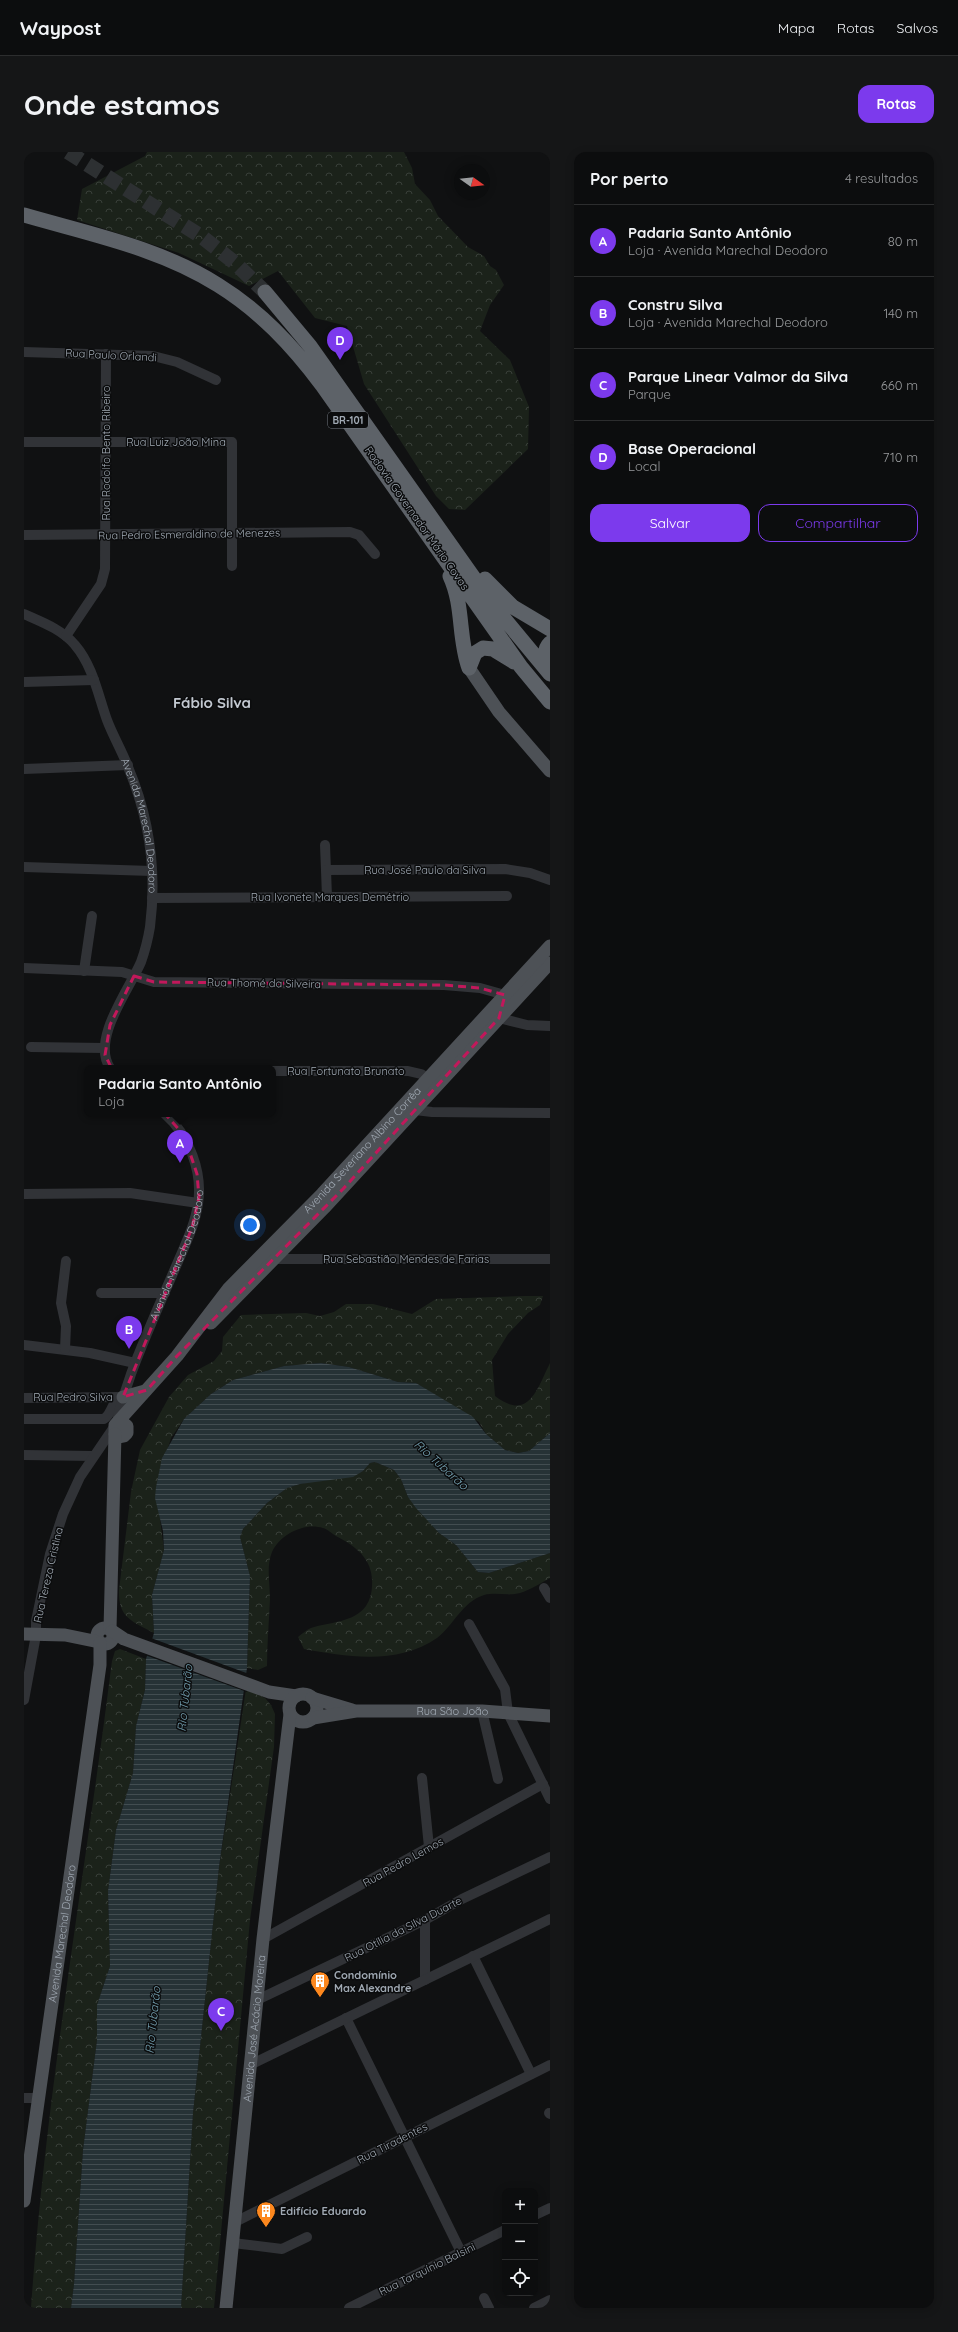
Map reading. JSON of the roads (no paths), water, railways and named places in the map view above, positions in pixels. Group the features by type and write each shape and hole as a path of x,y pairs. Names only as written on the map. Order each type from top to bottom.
{"highway":[{"name":"Rodovia Governador Mário Covas","path":"24,215 130,247 173,262 217,284 248,306 279,333 304,361 436,545 521,667 550,702"},
{"name":"Rodovia Governador Mário Covas","path":"265,292 314,351 502,617 550,674"},
{"path":"432,519 456,542 496,591 512,607 550,630"},
{"path":"436,545 457,592 463,649 469,668"},
{"path":"550,643 546,647 545,655 550,670"},
{"path":"469,668 475,653 478,650 487,648 499,653 521,667"}],"main road":[{"path":"469,668 499,712 550,771"},
{"name":"Avenida Severiano Albino Corrêa","path":"118,1429 147,1390 177,1356 223,1295 270,1255 339,1185 411,1107 505,995 550,946"},
{"name":"Avenida Severiano Albino Corrêa","path":"433,1082 500,1018 550,963"},
{"path":"500,1018 505,995"},
{"path":"123,1397 147,1390"},
{"name":"Avenida Marechal Deodoro","path":"24,2201 110,1603 113,1558 113,1473 118,1429"},
{"path":"29,1633 105,1637 128,1640 266,1690 296,1696 304,1694 312,1698 317,1710 285,1749"},
{"path":"266,1690 296,1720 310,1720"},
{"path":"289,1712 290,1702 296,1696"},
{"name":"Rua São João","path":"312,1698 356,1711"},
{"name":"Rua São João","path":"310,1720 356,1711 482,1711 550,1716"},
{"name":"Avenida José Acácio Moreira","path":"226,2308 263,1939 289,1712"}],"street":[{"name":"Rua Paulo Orlandi","path":"24,352 106,354 166,359 216,380"},
{"name":"Rua Rodolfo Bento Ribeiro","path":"66,636 104,576 106,534 106,354"},
{"name":"Rua Luiz João Mina","path":"24,442 232,442 232,533"},
{"path":"232,533 232,566"},
{"name":"Rua Pedro Esmeraldino de Menezes","path":"24,535 355,533 375,554"},
{"name":"Avenida Marechal Deodoro","path":"24,614 40,621 66,636 83,656 94,680 114,737 128,765 146,815 152,871 152,898 147,942 134,976 110,1025 104,1048"},
{"path":"24,682 94,680"},
{"path":"24,769 128,765"},
{"path":"325,845 327,897"},
{"path":"24,868 152,871"},
{"name":"Rua José Paulo da Silva","path":"326,870 505,869 530,873 550,880"},
{"name":"Rua Ivonete Marques Demétrio","path":"152,898 507,896"},
{"path":"84,971 92,916"},
{"name":"Rua Thomé da Silveira","path":"24,968 122,972 154,982 444,985 480,988 505,995"},
{"path":"500,1018 527,1024 550,1026"},
{"path":"31,1047 104,1048 109,1065"},
{"name":"Rua Fortunato Brunato","path":"276,1071 408,1071 421,1074 433,1082"},
{"path":"411,1107 550,1113"},
{"name":"Avenida Marechal Deodoro","path":"118,1429 123,1397 135,1363 192,1228 198,1203 197,1174 191,1152 184,1135 167,1117"},
{"path":"24,1194 130,1193 198,1203"},
{"name":"Rua Sebastião Mendes de Farias","path":"270,1255 550,1259"},
{"path":"65,1349 66,1326 61,1303 66,1261"},
{"path":"102,1293 165,1293"},
{"path":"24,1345 65,1349 135,1363"},
{"path":"24,1419 104,1419 108,1416 114,1402 123,1397"},
{"name":"Rua Pedro Silva","path":"24,1398 123,1397"},
{"name":"Rua Tereza Cristina","path":"24,1700 29,1633 36,1621 55,1536 71,1493 93,1456 118,1429"},
{"path":"24,1455 93,1456"},
{"path":"544,1588 550,1598"},
{"path":"469,1624 505,1689 508,1712 550,1799"},
{"path":"482,1711 498,1780"},
{"path":"422,1778 429,1847"},
{"name":"Rua Pedro Lemos","path":"263,1939 543,1784"},
{"name":"Rua Otília da Silva Duarte","path":"257,2000 425,1920 462,1899 550,1857"},
{"path":"250,2065 550,1919"},
{"path":"425,1920 425,1980"},
{"path":"473,1956 531,2074"},
{"path":"346,2018 461,2252"},
{"name":"Rua Tiradentes","path":"235,2222 550,2065"},
{"path":"24,2098 39,2098"},
{"path":"538,2214 550,2208"},
{"name":"Rua Tarquínio Balsini","path":"349,2308 502,2232"},
{"path":"233,2243 282,2249 307,2237"},
{"path":"484,2298 489,2308"},
{"path":"534,2308 550,2300"}],"water":[{"name":"Rio Tubarão","path":"321,1363 349,1367 398,1382 416,1383 473,1417 486,1434 505,1450 518,1453 529,1451 550,1433 550,1553 489,1573 478,1572 456,1545 439,1533 416,1508 408,1497 401,1479 394,1470 375,1462 370,1463 363,1471 353,1477 300,1484 287,1488 267,1503 243,1529 240,1537 250,1576 247,1668 219,1867 193,2113 181,2308 71,2308 83,2150 97,2040 97,2005 110,1966 108,1891 116,1830 133,1773 136,1726 145,1690 146,1659 154,1633 152,1595 164,1550 163,1531 155,1498 162,1458 184,1419 211,1394 233,1380 284,1366"}],"tunnel":[{"path":"68,152 202,237 235,263 265,292"}],"place":[{"name":"Base Operacional","path":"340,360"},
{"name":"Padaria Santo Antônio","path":"180,1163"},
{"name":"Constru Silva","path":"129,1349"},
{"name":"Condomínio Max Alexandre","path":"320,1998"},
{"name":"Parque Linear Valmor da Silva","path":"221,2031"},
{"name":"Edifício Eduardo","path":"266,2228"}],"district":[{"name":"Fábio Silva","path":"212,703"}]}
